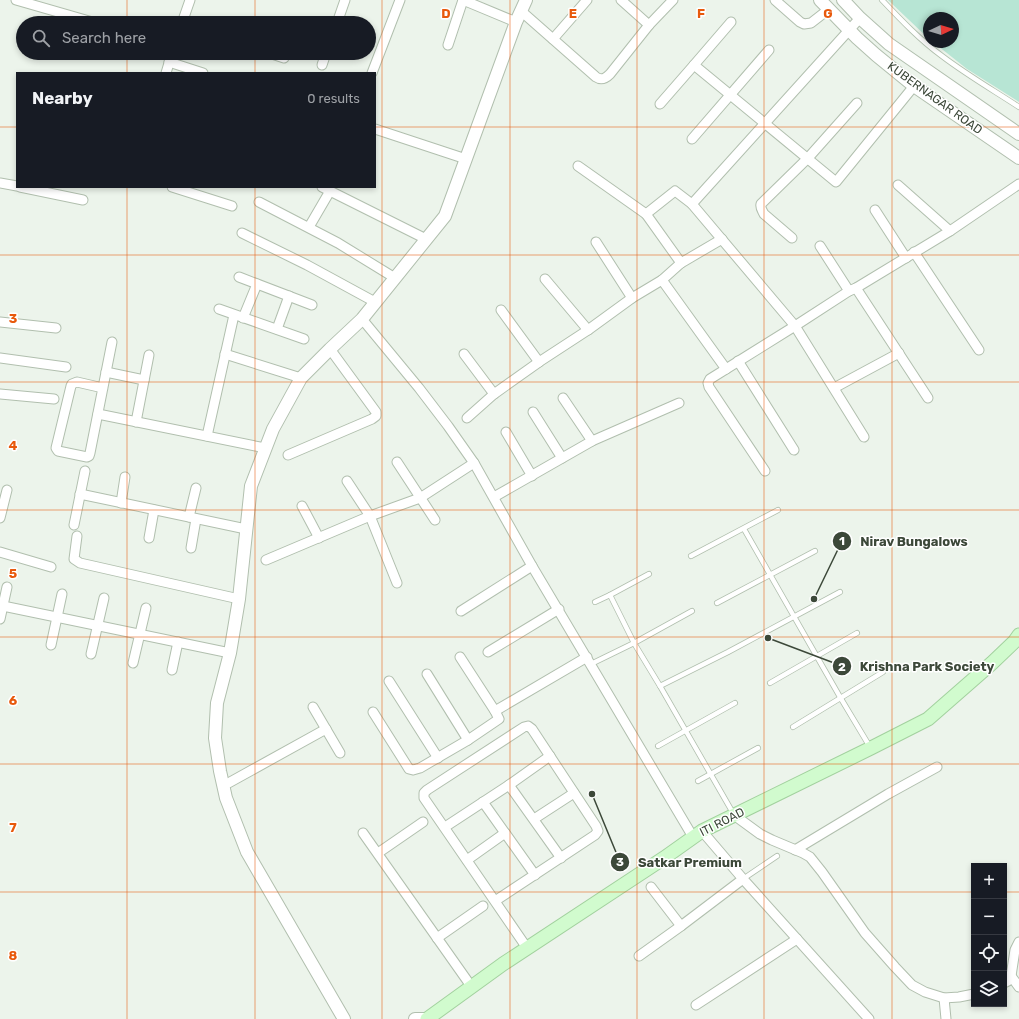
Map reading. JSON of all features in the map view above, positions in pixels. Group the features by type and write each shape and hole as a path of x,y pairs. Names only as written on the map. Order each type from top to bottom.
{"main road":[{"name":"ITI ROAD","path":"427,1019 471,986 698,834 928,719 1017,642"}],"street":[{"path":"16,0 72,16"},
{"path":"184,16 190,0"},
{"path":"339,16 345,0"},
{"path":"372,72 400,0"},
{"path":"448,45 463,0 521,11 596,77 602,79 610,74 649,25 673,0"},
{"path":"553,39 587,0"},
{"path":"621,0 649,25"},
{"path":"775,0 804,24 811,23 829,9"},
{"name":"KUBERNAGAR ROAD","path":"820,0 876,56 914,86 1019,158"},
{"name":"KUBERNAGAR ROAD","path":"843,0 860,18 889,44 1019,134"},
{"path":"344,1019 247,852 226,798 220,772 215,738 217,702 230,654 239,599 251,486 273,429 301,378 362,319 445,216 521,11"},
{"path":"692,204 850,31 860,18"},
{"path":"660,104 731,22"},
{"path":"692,139 769,50"},
{"path":"322,65 324,60"},
{"path":"166,72 169,62 200,72"},
{"path":"694,65 836,182 914,86"},
{"path":"792,238 764,214 760,207 761,204 808,158 858,103"},
{"path":"376,129 466,159"},
{"path":"578,166 646,214 681,263"},
{"path":"0,183 16,186"},
{"path":"765,471 709,387 708,383 710,379 853,289 950,231 1019,184"},
{"path":"898,185 950,231"},
{"path":"25,188 83,200"},
{"path":"175,188 232,206"},
{"path":"309,227 326,189 426,239"},
{"path":"646,214 675,191 692,204 795,326 864,437"},
{"path":"259,202 338,242 395,278"},
{"path":"875,210 906,258"},
{"path":"242,233 307,265 375,302"},
{"path":"467,418 494,394 539,362 588,330 632,298 662,280 681,263 722,239"},
{"path":"596,242 632,298"},
{"path":"820,246 899,353 928,398"},
{"path":"914,252 979,350"},
{"path":"239,277 312,305"},
{"path":"545,279 588,330"},
{"path":"662,280 726,369"},
{"path":"207,436 226,354 239,316 257,284"},
{"path":"277,329 289,296"},
{"path":"219,309 304,339"},
{"path":"501,310 539,362"},
{"path":"362,319 419,388 474,463 532,566 589,661 698,834 743,879 869,1019"},
{"path":"0,322 56,328"},
{"path":"103,388 77,382 72,384 56,448 58,451 86,457 89,456 98,414 112,342"},
{"path":"288,454 376,416 376,412 330,349"},
{"path":"834,388 899,353"},
{"path":"226,354 301,378"},
{"path":"464,354 494,394"},
{"path":"136,422 148,355"},
{"path":"0,358 66,367"},
{"path":"738,361 794,450"},
{"path":"106,372 144,380"},
{"path":"0,394 54,399"},
{"path":"563,398 592,441"},
{"path":"494,497 592,441 679,403"},
{"path":"533,412 562,458"},
{"path":"98,414 265,448"},
{"path":"506,432 532,476"},
{"path":"397,462 435,520"},
{"path":"266,560 370,516 420,498 474,463"},
{"path":"74,525 85,471"},
{"path":"121,503 125,477"},
{"path":"347,481 370,516 397,583"},
{"path":"191,548 196,488"},
{"path":"0,518 7,490"},
{"path":"80,494 246,529"},
{"path":"302,506 319,538"},
{"path":"149,538 154,510"},
{"path":"77,536 74,559 80,563 239,599"},
{"path":"0,552 51,567"},
{"path":"461,611 532,566"},
{"path":"0,619 7,587"},
{"path":"51,645 62,594"},
{"path":"91,654 104,598"},
{"path":"3,606 230,654"},
{"path":"133,663 146,608"},
{"path":"488,652 559,609"},
{"path":"172,670 178,642"},
{"path":"373,712 409,769 413,770 438,758 468,740 499,720 495,711 460,657"},
{"path":"495,711 589,661"},
{"path":"427,674 468,740"},
{"path":"389,682 438,758"},
{"path":"313,707 340,754"},
{"path":"495,901 595,835 598,831 574,792 532,729 528,726 524,727 424,793 424,798 527,948"},
{"path":"223,786 326,729"},
{"path":"445,827 550,756"},
{"path":"795,850 888,794 937,767"},
{"path":"509,785 561,858"},
{"path":"534,819 574,792"},
{"path":"483,802 535,875"},
{"path":"734,816 760,834 803,853 816,863 866,933 912,985 925,992 944,998 959,998 971,995"},
{"path":"378,853 423,822"},
{"path":"363,833 471,986"},
{"path":"467,860 505,833"},
{"path":"639,956 743,879"},
{"path":"651,887 681,926"},
{"path":"437,938 483,906"},
{"path":"696,1005 797,939"},
{"path":"1019,942 1015,950 1016,962 1007,980 1019,987"},
{"path":"944,998 946,1019"},
{"path":"415,1019 427,1019"}],"lane":[{"path":"882,0 941,56 1019,107"},
{"path":"691,556 778,510"},
{"path":"744,529 840,697 871,748"},
{"path":"717,603 815,551"},
{"path":"595,602 650,574"},
{"path":"660,686 728,652 840,592"},
{"path":"610,595 634,643 734,816"},
{"path":"589,661 634,643 692,611"},
{"path":"770,683 857,633"},
{"path":"793,727 883,672"},
{"path":"658,746 686,732 735,703"},
{"path":"698,781 758,748"},
{"path":"743,879 777,856"}],"green space":[{"path":"888,0 1019,0 1019,102 967,69 941,48 959,48 959,12 923,12 923,33"}],"place":[{"name":"Nirav Bungalows","path":"814,599"},
{"name":"Krishna Park Society","path":"768,638"},
{"name":"Satkar Premium","path":"592,794"}]}
